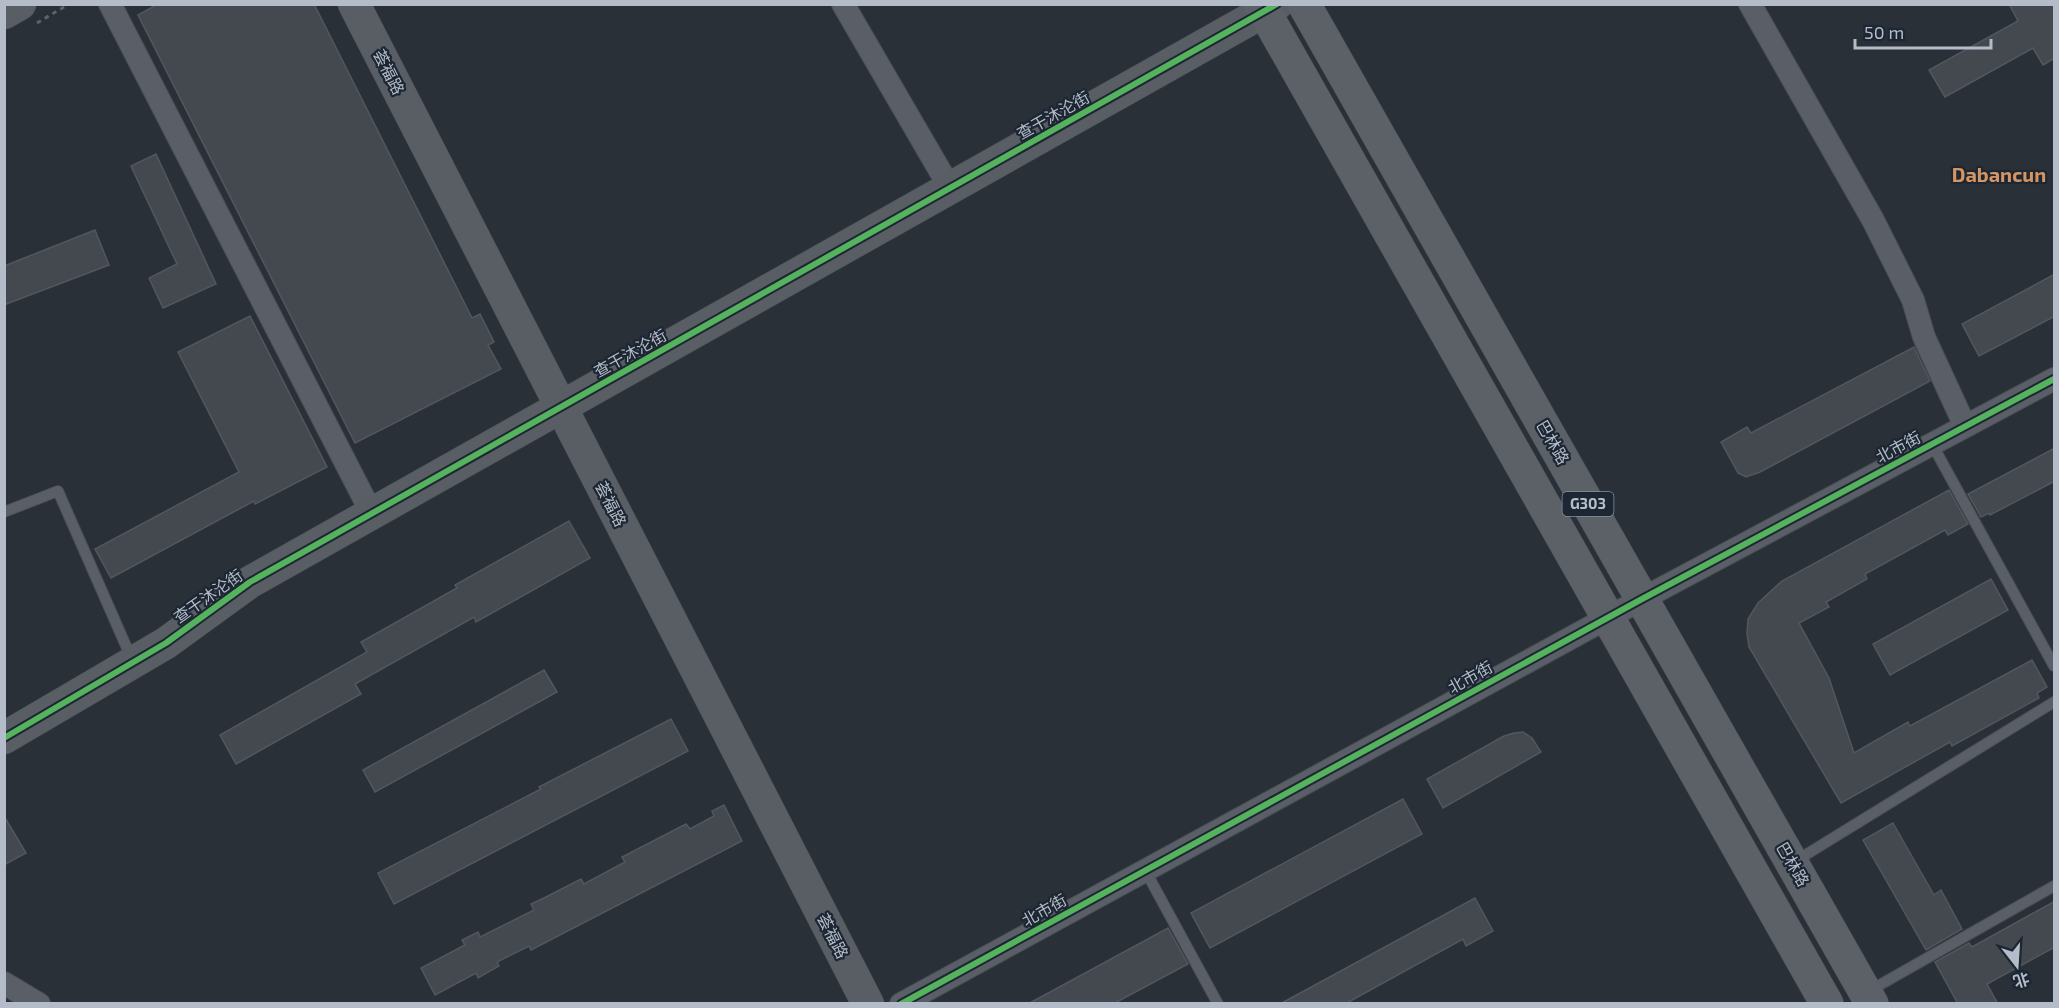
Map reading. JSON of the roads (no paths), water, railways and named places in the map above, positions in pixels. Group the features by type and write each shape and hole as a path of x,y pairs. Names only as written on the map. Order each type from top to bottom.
{"main road":[{"name":"巴林路","path":"1311,7 1642,599 1869,998"},
{"name":"G303","path":"1269,13 1827,1004"}],"street":[{"path":"4,13 20,4"},
{"path":"110,4 372,514"},
{"name":"荟福路","path":"354,4 868,1004"},
{"path":"843,4 950,188"},
{"path":"1750,4 1873,220 1913,300 1924,337 1965,426"},
{"name":"查干沐沦街","path":"166,643 259,602 950,188 1269,13 1311,7"},
{"name":"查干沐沦街","path":"4,738 166,643 250,582 372,514 566,417 1269,13"},
{"name":"北市街","path":"901,1004 1608,617 2055,379"},
{"path":"4,983 39,1004"}],"lane":[{"path":"1932,444 2055,666"},
{"path":"4,512 58,491 130,655"},
{"path":"1793,862 2055,702"},
{"path":"1145,870 1218,1004"},
{"path":"1869,998 2055,886"}],"district":[{"name":"Dabancun","path":"1999,175"}]}
